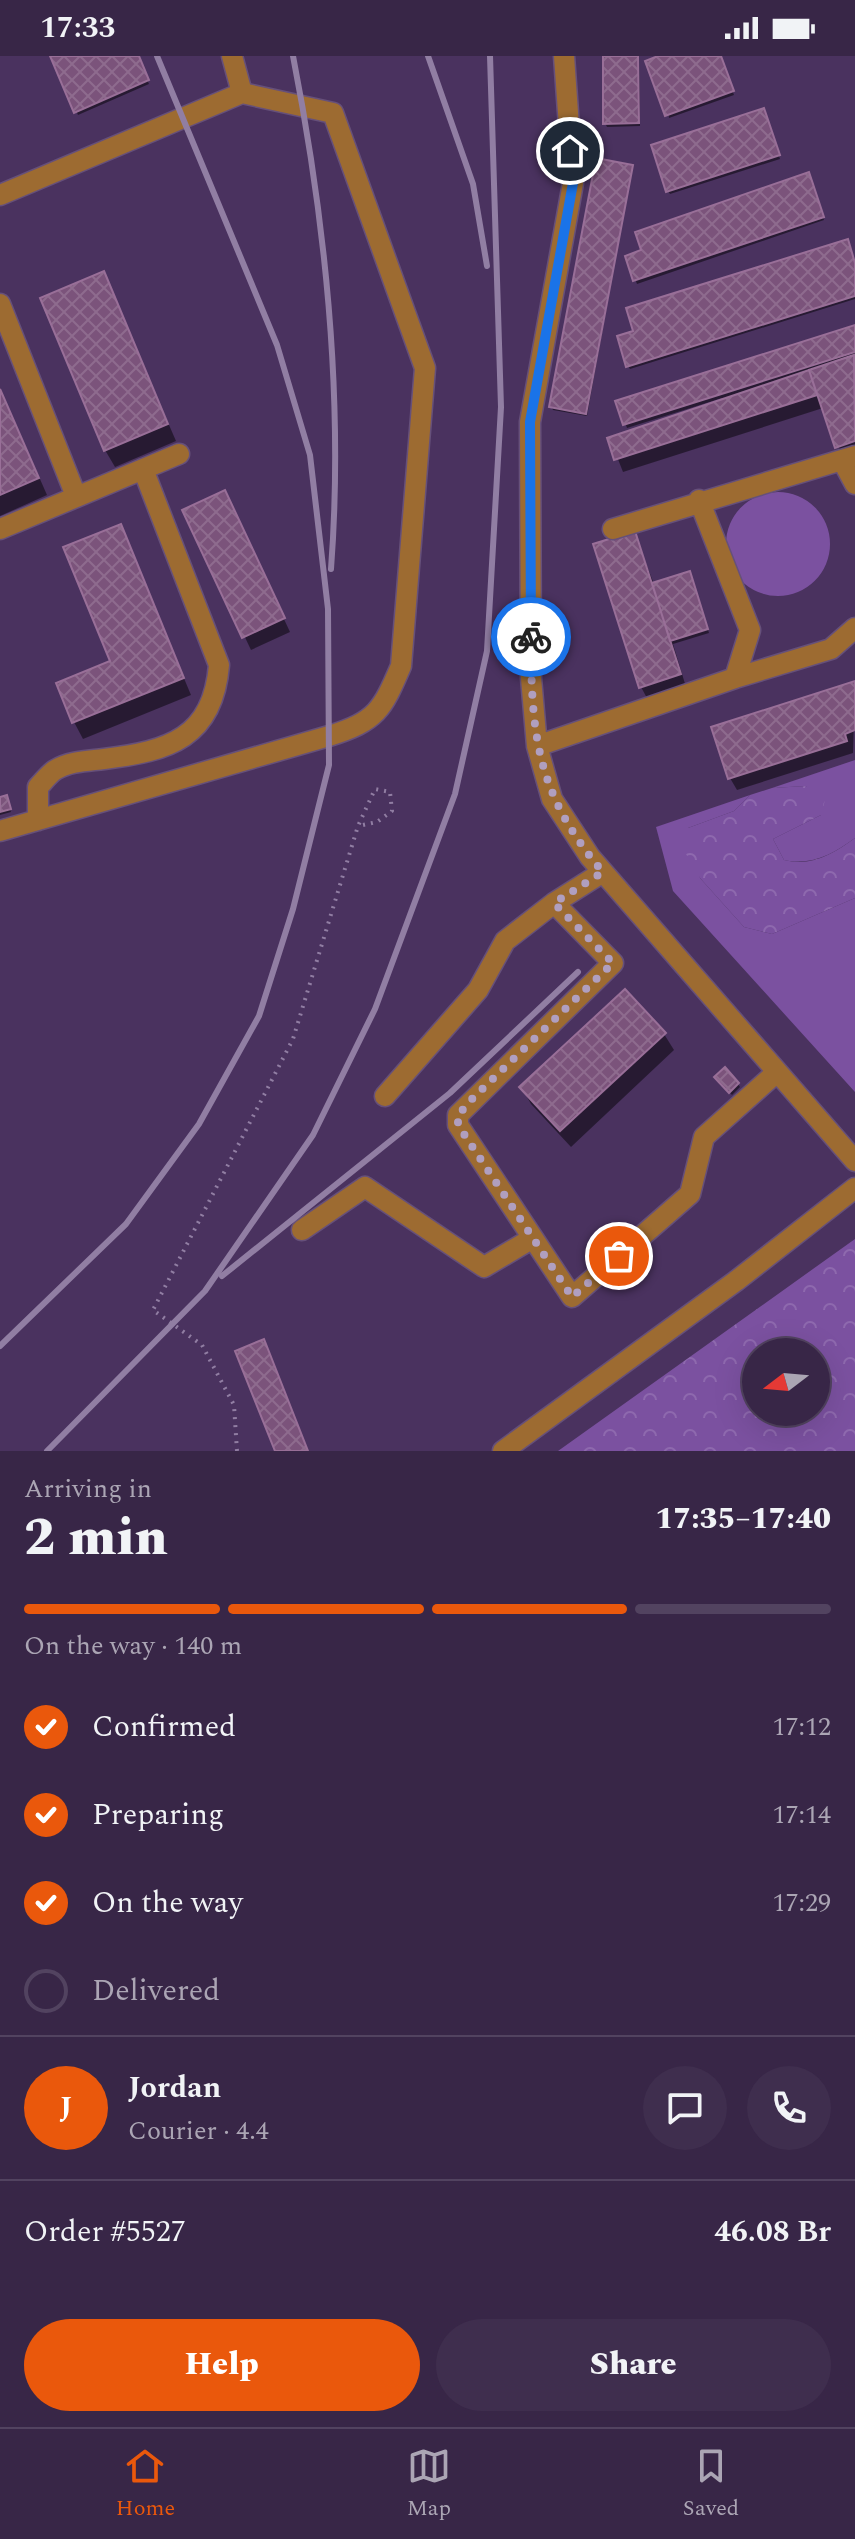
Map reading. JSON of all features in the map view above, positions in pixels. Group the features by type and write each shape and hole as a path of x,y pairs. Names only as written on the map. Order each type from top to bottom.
{"street":[{"path":"232,56 242,93"},
{"path":"564,56 573,183 530,422 531,678 537,746 552,799 603,872 855,1161"},
{"path":"0,195 242,93 333,113 425,368 401,666 389,695 371,719 0,831"},
{"path":"0,304 76,496"},
{"path":"0,529 179,454"},
{"path":"613,529 699,500 848,458 855,484"},
{"path":"38,820 38,787 53,771 69,764 160,751 193,730 207,713 217,693 219,665 143,469"},
{"path":"699,500 750,630 735,678"},
{"path":"537,746 735,678 831,649 855,628"},
{"path":"385,1096 478,990 505,941 554,903 603,872"},
{"path":"554,903 613,963 458,1115 458,1125 572,1297 690,1194 704,1137 777,1072"},
{"path":"302,1230 365,1187 484,1267 533,1238"},
{"path":"503,1451 736,1281 855,1188"}],"path":[{"path":"237,1451 234,1405 202,1345 153,1310 293,1039 358,826 375,789 390,792 392,811 377,822 358,826"}],"green space":[{"path":"778,492 798,496 821,515 830,544 826,564 807,587 778,596 758,592 735,573 726,544 730,524 749,501"},
{"path":"855,760 855,838 813,860 784,860 773,839 821,815 806,786 772,788"},
{"path":"806,786 825,800 821,815 773,839 784,860 804,862 830,854 855,838 855,898 772,934 744,927 700,878 686,854 688,828 734,811 750,795 772,788"},
{"path":"750,795 734,811 688,828 700,878 744,927 772,934 855,898 855,1092 673,891 656,827"},
{"path":"855,1239 855,1451 558,1451"}],"building":[{"path":"50,56 139,56 149,80 74,113"},
{"path":"603,56 638,56 639,123 603,124"},
{"path":"658,56 721,56 734,91 665,116 645,61"},
{"path":"764,108 780,155 666,192 651,145"},
{"path":"596,158 633,165 586,414 549,407"},
{"path":"809,172 824,217 633,281 625,256 641,250 635,232"},
{"path":"848,239 855,263 855,296 626,367 617,336 633,331 626,308"},
{"path":"104,271 168,424 104,451 40,298"},
{"path":"855,325 855,352 623,425 615,401"},
{"path":"854,355 855,441 835,448 809,370"},
{"path":"809,370 817,395 614,460 607,438"},
{"path":"0,389 39,478 0,495"},
{"path":"225,490 285,618 242,638 182,510"},
{"path":"121,524 184,678 72,723 56,683 110,661 63,547"},
{"path":"635,531 681,674 639,688 593,544"},
{"path":"690,571 708,629 670,641 652,583"},
{"path":"855,681 855,730 845,734 847,741 728,779 711,727"},
{"path":"7,795 11,809 0,812 0,797"},
{"path":"625,989 666,1033 560,1131 519,1087"},
{"path":"725,1067 739,1083 729,1093 714,1077"},
{"path":"264,1339 308,1451 275,1451 235,1351"}],"railway":[{"path":"0,1346 126,1224 199,1124 259,1016 293,909 329,765 328,609 310,455 277,345 157,56"},
{"path":"293,56 315,183 329,312 335,440 331,569"},
{"path":"428,56 473,184 487,266"},
{"path":"47,1451 205,1291 313,1135 375,1009 455,794 487,651 501,407 490,56"},
{"path":"222,1276 450,1093 578,972"}],"way so far":[{"path":"531,637 537,746 552,799 603,872 554,903 613,963 473,1098 458,1115 458,1125 572,1297 619,1256"}],"route":[{"path":"531,637 530,422 573,183 570,151"}]}
